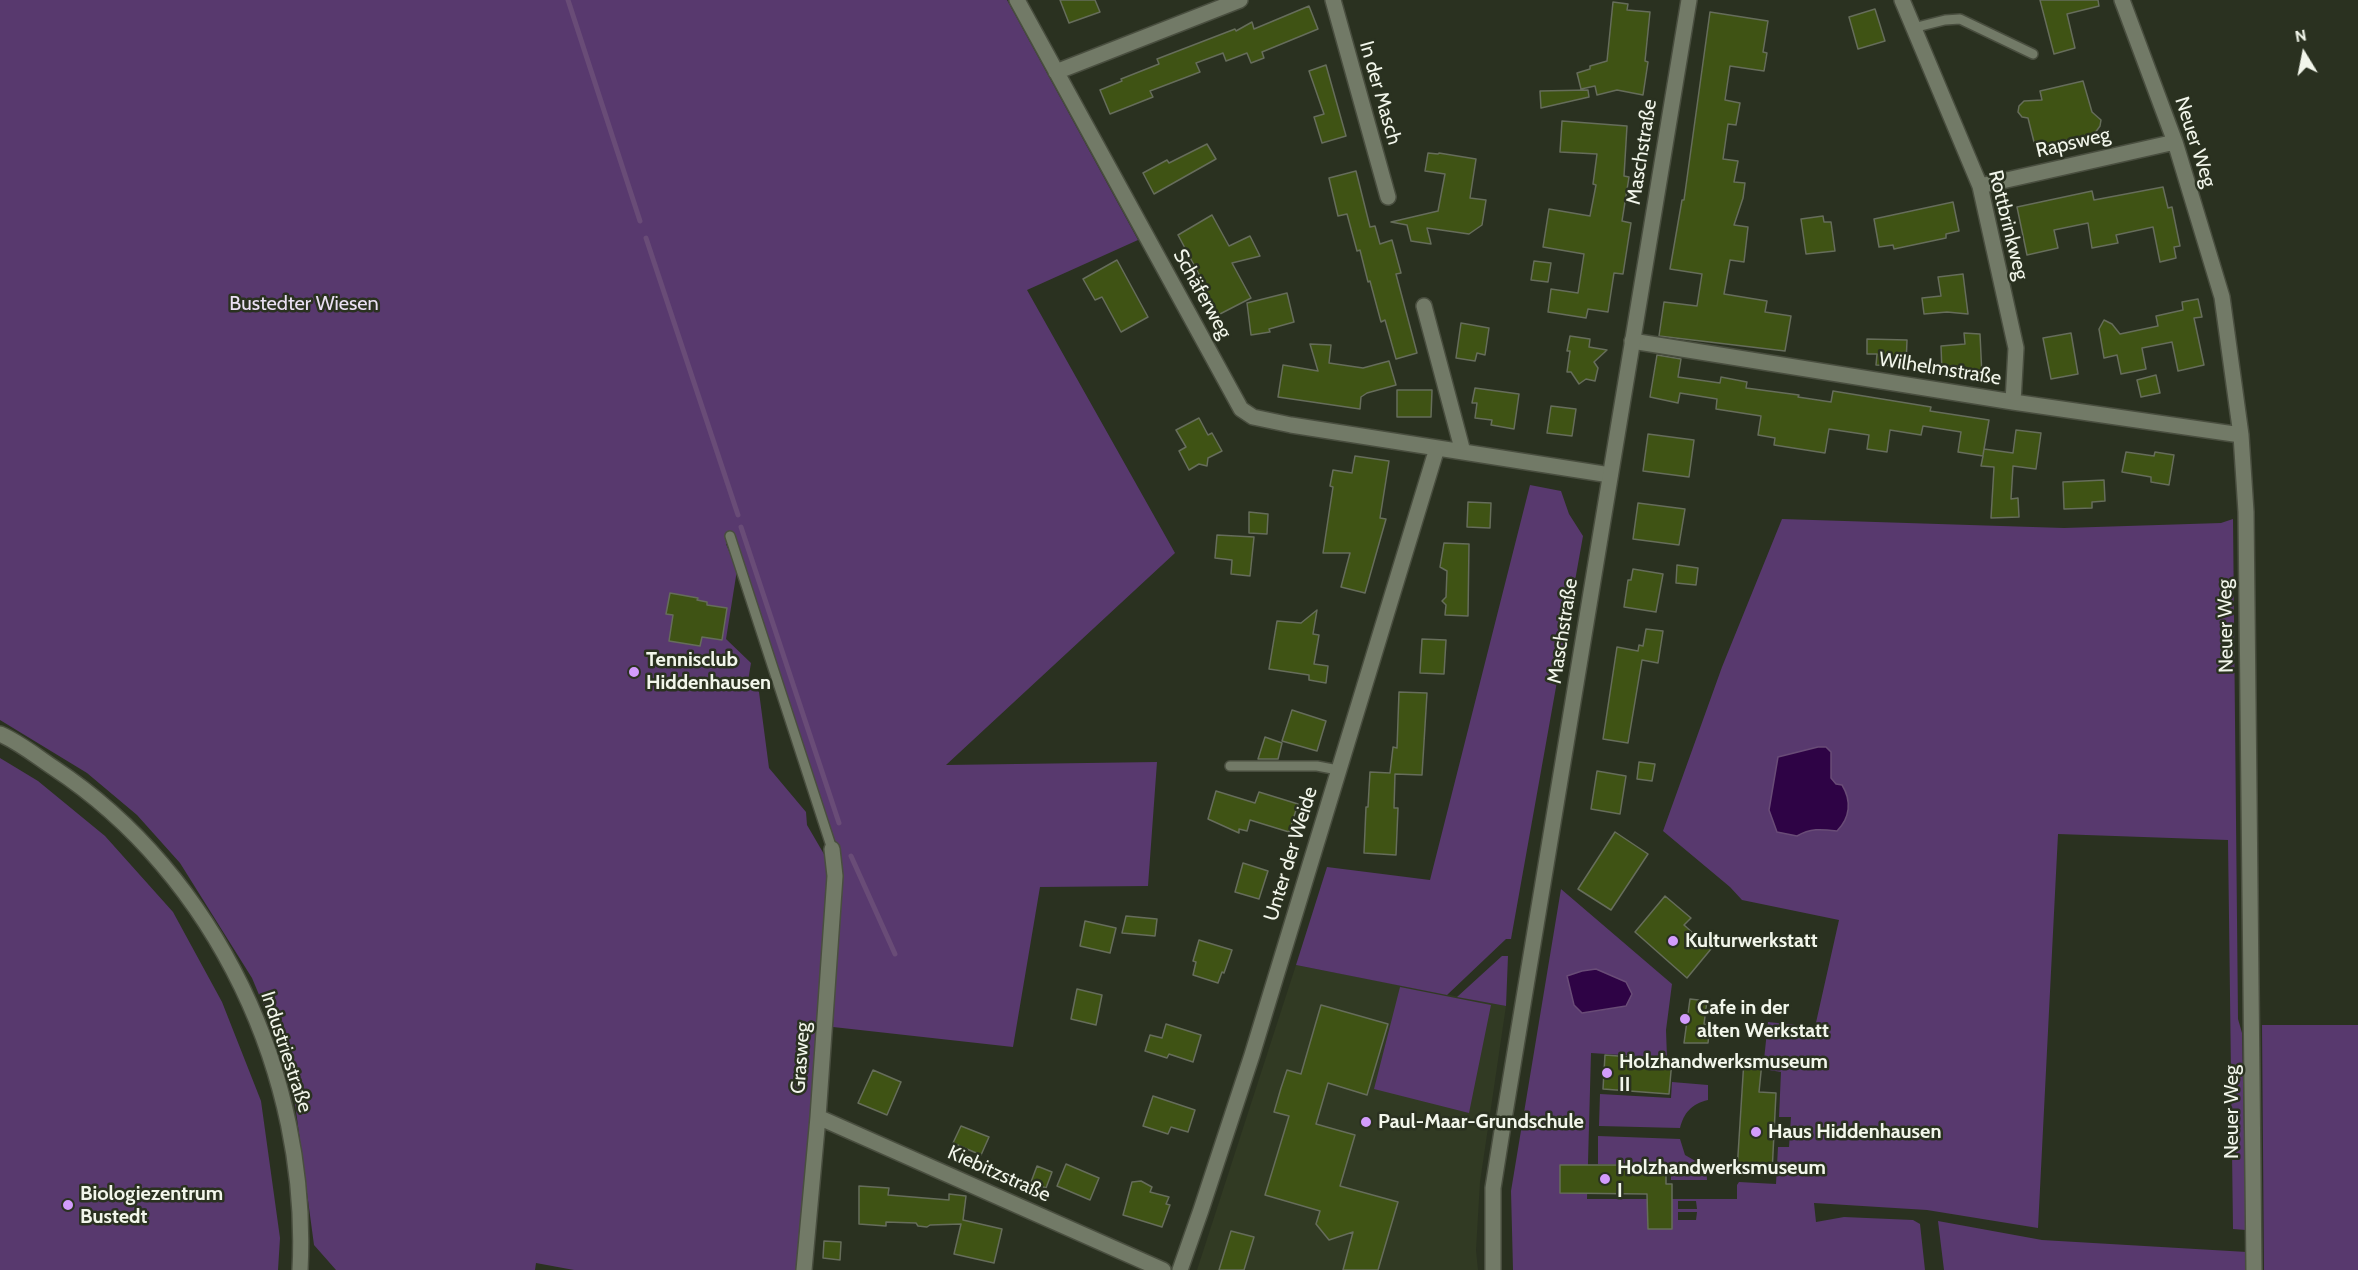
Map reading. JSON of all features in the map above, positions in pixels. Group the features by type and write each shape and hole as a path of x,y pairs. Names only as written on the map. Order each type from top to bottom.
{"street":[{"name":"Schäferweg","path":"1017,0 1242,409 1253,417 1291,425 1610,475"},
{"path":"1056,72 1240,0"},
{"name":"In der Masch","path":"1333,0 1388,197"},
{"name":"Maschstraße","path":"1493,1270 1493,1188 1530,951 1550,843 1689,0"},
{"name":"Rottbrinkweg","path":"1902,0 1980,186 2016,348 2013,402"},
{"name":"Neuer Weg","path":"2122,0 2175,142 2222,297 2241,435 2246,512 2254,1270"},
{"name":"Rapsweg","path":"1980,186 2175,142"},
{"path":"1424,306 1463,452"},
{"name":"Wilhelmstraße","path":"1632,341 2013,402 2241,435"},
{"name":"Unter der Weide","path":"1180,1270 1252,1055 1437,448"},
{"name":"Industriestraße","path":"0,734 77,783 120,819 182,886 213,932 243,986 266,1043 284,1105 296,1167 302,1242 300,1270"},
{"name":"Grasweg","path":"804,1270 818,1117 835,876 832,849"},
{"name":"Kiebitzstraße","path":"818,1117 1163,1270"}],"lane":[{"path":"1913,28 1945,20 1960,19 2033,54"},
{"path":"730,536 832,849"},
{"path":"1230,766 1317,766 1338,770"}],"shaded area":[{"path":"1826,747 1831,752 1831,778 1836,784 1842,785 1847,797 1848,809 1845,821 1837,831 1816,830 1797,836 1777,832 1769,810 1778,757"},
{"name":"Paul-Maar-Grundschule","path":"1296,965 1506,1006 1480,1182 1476,1250 1478,1270 1197,1270"},
{"path":"1596,969 1626,982 1632,994 1626,1006 1582,1013 1574,1005 1567,976"}],"green space":[{"name":"Bustedter Wiesen","path":"0,0 1007,0 1138,240 1027,290 1175,553 946,765 1157,762 1148,886 1040,887 1013,1047 833,1027 841,860 736,541 726,544 737,570 726,639 751,663 748,681 759,692 769,768 806,812 807,825 828,861 810,1154 800,1270 574,1270 536,1263 535,1270 336,1270 314,1245 294,1096 278,1040 252,978 180,863 137,815 87,773 0,720"},
{"path":"1530,485 1561,491 1569,514 1583,536 1511,939 1506,939 1447,995 1296,965 1327,867 1430,880"},
{"path":"1782,519 2064,528 2221,523 2233,519 2238,1019 2242,1033 2246,1230 2233,1229 2228,840 2058,834 2038,1228 1927,1210 1814,1203 1816,1222 1844,1217 1913,1220 1920,1224 1925,1270 1513,1270 1511,1191 1561,889 1672,984 1666,1030 1667,1058 1591,1053 1587,1199 1737,1199 1739,1182 1776,1184 1778,1147 1789,1147 1791,1117 1779,1117 1781,1072 1763,1069 1768,1022 1815,1027 1839,920 1742,900 1730,887 1663,831 1722,667","holes":["1831,752 1831,778 1836,784 1837,831 1816,830 1797,836 1777,831 1769,810","1567,976 1626,1006 1582,1013 1574,1005","1678,1201 1696,1201 1697,1209 1678,1209","1678,1212 1697,1212 1696,1220 1678,1220"]},
{"path":"0,758 38,781 105,836 173,912 222,1002 261,1101 280,1238 278,1270 0,1270"},
{"path":"1502,956 1508,956 1506,1006 1457,997"},
{"path":"1400,987 1491,1005 1469,1113 1374,1089"},
{"path":"2262,1025 2358,1025 2358,1270 2264,1270"},
{"path":"1672,1082 1708,1085 1708,1100 1689,1110 1680,1128 1599,1126 1600,1094 1671,1098"},
{"path":"1598,1136 1680,1139 1685,1155 1706,1167 1707,1180 1671,1180 1671,1165 1598,1164"},
{"path":"1938,1221 2042,1240 2247,1252 2246,1270 1944,1270"}],"building":[{"path":"1060,0 1095,0 1100,12 1069,23"},
{"path":"2040,0 2098,0 2099,6 2067,14 2075,48 2054,54"},
{"path":"1613,2 1628,4 1627,10 1650,12 1645,61 1648,62 1643,95 1617,90 1597,95 1595,86 1581,89 1577,73 1607,61"},
{"path":"1309,6 1318,29 1262,52 1264,58 1251,63 1247,53 1226,61 1223,53 1196,63 1200,72 1150,91 1153,97 1110,114 1100,90 1159,64 1157,59 1235,29 1236,31 1252,22 1254,29"},
{"path":"1875,9 1885,41 1858,49 1849,17"},
{"path":"1710,12 1768,21 1763,52 1767,53 1764,71 1730,66 1725,100 1740,103 1736,125 1728,124 1723,159 1738,161 1734,182 1745,183 1743,198 1734,225 1748,227 1744,262 1730,260 1724,294 1767,301 1765,312 1791,316 1785,351 1659,336 1664,302 1697,306 1702,274 1670,269 1682,200 1684,200"},
{"path":"1326,65 1346,136 1322,143 1314,117 1324,114 1309,71"},
{"path":"2083,81 2092,112 2101,120 2095,133 2044,146 2034,142 2028,118 2022,117 2018,112 2019,106 2024,101 2042,100 2040,91"},
{"path":"1588,90 1589,97 1541,108 1540,91"},
{"path":"1562,121 1627,126 1624,176 1629,177 1622,221 1631,223 1623,274 1614,273 1608,312 1588,309 1586,318 1548,312 1551,289 1578,293 1584,254 1543,247 1549,209 1590,216 1596,185 1593,184 1597,154 1560,152"},
{"path":"1207,144 1216,159 1154,194 1143,173 1167,160 1169,163"},
{"path":"1428,153 1476,159 1470,198 1486,200 1482,225 1469,234 1427,228 1431,244 1411,241 1407,225 1391,222 1438,211 1445,174 1425,171"},
{"path":"1356,171 1370,227 1375,226 1380,244 1392,240 1401,273 1396,274 1417,353 1396,359 1385,320 1381,322 1360,250 1357,251 1347,214 1338,216 1329,178"},
{"path":"2163,187 2168,208 2172,207 2180,246 2174,247 2176,258 2160,262 2153,227 2116,235 2118,243 2092,248 2088,223 2054,230 2058,248 2027,255 2017,207 2092,191 2094,200"},
{"path":"1953,202 1959,231 1946,234 1946,238 1894,249 1893,245 1879,247 1874,219"},
{"path":"1212,215 1229,246 1250,236 1260,256 1232,263 1251,298 1218,315 1215,310 1212,311 1200,288 1198,280 1201,278 1178,235"},
{"path":"1823,216 1824,222 1831,222 1835,251 1806,254 1801,219"},
{"path":"1117,260 1148,317 1121,332 1102,297 1095,300 1083,279"},
{"path":"1534,261 1551,263 1548,282 1531,280"},
{"path":"1963,274 1968,314 1947,312 1924,314 1922,298 1941,296 1938,277"},
{"path":"1287,293 1294,322 1269,329 1270,332 1251,335 1247,303"},
{"path":"2198,299 2202,317 2194,318 2204,365 2178,371 2172,342 2142,348 2146,369 2121,374 2117,355 2104,358 2099,329 2104,320 2112,324 2120,334 2158,326 2156,316 2183,310 2182,302"},
{"path":"1461,323 1489,328 1485,355 1477,353 1475,361 1456,358"},
{"path":"1964,333 1980,334 1982,376 1956,377 1956,370 1942,372 1941,346 1965,344"},
{"path":"2071,333 2078,374 2051,379 2043,338"},
{"path":"1570,336 1590,339 1589,347 1607,350 1594,362 1598,368 1595,381 1586,379 1579,384 1571,372 1567,372"},
{"path":"1867,339 1907,340 1906,366 1876,365 1877,354 1867,354"},
{"path":"1310,344 1331,345 1329,363 1363,368 1389,361 1396,385 1367,393 1361,397 1360,409 1278,397 1283,365 1318,371"},
{"path":"1657,355 1681,359 1678,377 1720,383 1721,377 1747,382 1746,388 1831,402 1833,391 1931,407 1930,411 1989,420 1984,449 2013,453 2016,430 2041,433 2036,469 2013,466 2011,499 2018,498 2019,517 1991,518 1994,467 1981,466 1983,456 1958,452 1961,432 1923,426 1921,435 1890,430 1887,452 1867,449 1869,435 1829,429 1825,453 1774,445 1775,438 1758,435 1761,416 1716,409 1717,399 1680,393 1678,403 1650,397"},
{"path":"2156,375 2160,393 2141,397 2137,380"},
{"path":"1475,388 1519,394 1514,429 1491,425 1492,420 1475,418 1477,403 1472,403"},
{"path":"1397,390 1432,390 1431,417 1397,417"},
{"path":"1551,406 1576,409 1572,436 1547,433"},
{"path":"1199,418 1208,435 1212,433 1222,451 1208,458 1207,466 1199,464 1189,470 1179,451 1186,447 1176,430"},
{"path":"1648,434 1694,440 1689,477 1643,471"},
{"path":"2126,452 2154,456 2155,452 2174,455 2169,485 2151,482 2151,477 2122,472"},
{"path":"1355,456 1389,461 1380,518 1386,519 1365,593 1341,587 1350,553 1323,553 1333,487 1330,486 1333,470 1352,473"},
{"path":"2104,480 2105,501 2092,502 2092,508 2064,509 2063,482"},
{"path":"1468,502 1491,503 1490,528 1467,527"},
{"path":"1638,503 1685,509 1679,545 1633,539"},
{"path":"1249,512 1268,514 1267,534 1249,533"},
{"path":"1217,535 1254,537 1250,576 1231,574 1232,560 1215,558"},
{"path":"1444,543 1469,544 1468,616 1445,615 1446,605 1442,601 1446,597 1447,571 1440,567"},
{"path":"1677,565 1698,568 1696,585 1676,583"},
{"path":"1633,569 1663,574 1656,612 1624,607 1628,580 1631,580"},
{"path":"670,593 698,598 697,600 707,602 707,605 727,608 722,640 702,637 700,646 669,641 673,615 666,614"},
{"path":"1317,610 1313,634 1319,635 1314,664 1328,666 1326,683 1309,680 1309,675 1269,669 1277,621 1301,623"},
{"path":"1646,629 1663,631 1658,663 1642,660 1628,743 1603,739 1617,647 1638,651 1639,645 1643,646"},
{"path":"1422,639 1446,640 1444,674 1420,673"},
{"path":"1399,692 1427,693 1422,775 1395,774 1394,808 1398,808 1396,855 1364,853 1370,772 1390,773 1393,747 1397,748"},
{"path":"1292,710 1326,721 1317,751 1282,741"},
{"path":"1265,737 1282,743 1278,759 1258,759"},
{"path":"1639,762 1655,764 1652,781 1637,779"},
{"path":"1597,771 1626,776 1620,814 1591,809"},
{"path":"1216,791 1255,803 1259,792 1298,804 1289,832 1250,820 1247,831 1239,829 1239,833 1208,819"},
{"path":"1615,832 1648,854 1611,910 1578,889"},
{"path":"1243,863 1268,871 1259,899 1235,892"},
{"name":"Kulturwerkstatt","path":"1665,896 1691,918 1684,925 1711,949 1687,978 1635,932"},
{"path":"1126,916 1157,919 1155,936 1122,933"},
{"path":"1085,921 1116,928 1110,953 1080,946"},
{"path":"1199,940 1232,950 1218,983 1193,975 1196,962 1193,961"},
{"path":"1077,989 1102,995 1096,1025 1071,1019"},
{"path":"1690,999 1707,1001 1704,1024 1710,1025 1708,1043 1684,1043"},
{"path":"1321,1005 1388,1024 1367,1095 1328,1083 1316,1124 1355,1135 1340,1186 1398,1202 1378,1270 1343,1270 1353,1232 1329,1240 1316,1224 1320,1211 1265,1195 1289,1116 1274,1112 1281,1088 1287,1070 1301,1074"},
{"path":"1166,1024 1201,1035 1193,1062 1169,1054 1167,1058 1145,1051 1150,1035 1162,1038"},
{"path":"1605,1055 1672,1060 1669,1094 1603,1089"},
{"name":"Haus Hiddenhausen","path":"1744,1060 1762,1062 1759,1092 1776,1093 1772,1173 1737,1171"},
{"path":"873,1070 901,1082 887,1115 858,1103"},
{"path":"1153,1096 1195,1110 1188,1132 1171,1127 1168,1134 1143,1126"},
{"path":"961,1126 989,1137 981,1155 953,1143"},
{"path":"1066,1164 1099,1178 1090,1200 1057,1186"},
{"path":"1560,1165 1666,1165 1666,1184 1672,1184 1672,1229 1648,1229 1647,1194 1560,1193"},
{"path":"1037,1166 1052,1172 1046,1188 1031,1182"},
{"path":"1141,1181 1152,1187 1150,1192 1169,1197 1166,1204 1170,1205 1162,1227 1123,1215 1132,1182"},
{"path":"859,1186 889,1188 888,1195 949,1200 949,1194 966,1196 963,1220 1002,1229 994,1263 954,1254 961,1224 927,1227 918,1226 916,1223 886,1222 886,1226 859,1224"},
{"path":"1231,1231 1254,1237 1244,1270 1219,1270"},
{"path":"824,1241 841,1242 840,1260 823,1258"}],"waterway":[{"path":"568,0 640,221"},
{"path":"646,238 738,515"},
{"path":"741,527 839,823"},
{"path":"851,856 895,954"}],"place":[{"name":"Tennisclub Hiddenhausen","path":"634,672"},
{"name":"Kulturwerkstatt","path":"1673,941"},
{"name":"Cafe in der alten Werkstatt","path":"1685,1019"},
{"name":"Holzhandwerksmuseum II","path":"1607,1073"},
{"name":"Paul-Maar-Grundschule","path":"1366,1122"},
{"name":"Haus Hiddenhausen","path":"1756,1132"},
{"name":"Holzhandwerksmuseum I","path":"1605,1179"},
{"name":"Biologiezentrum Bustedt","path":"68,1205"}]}
